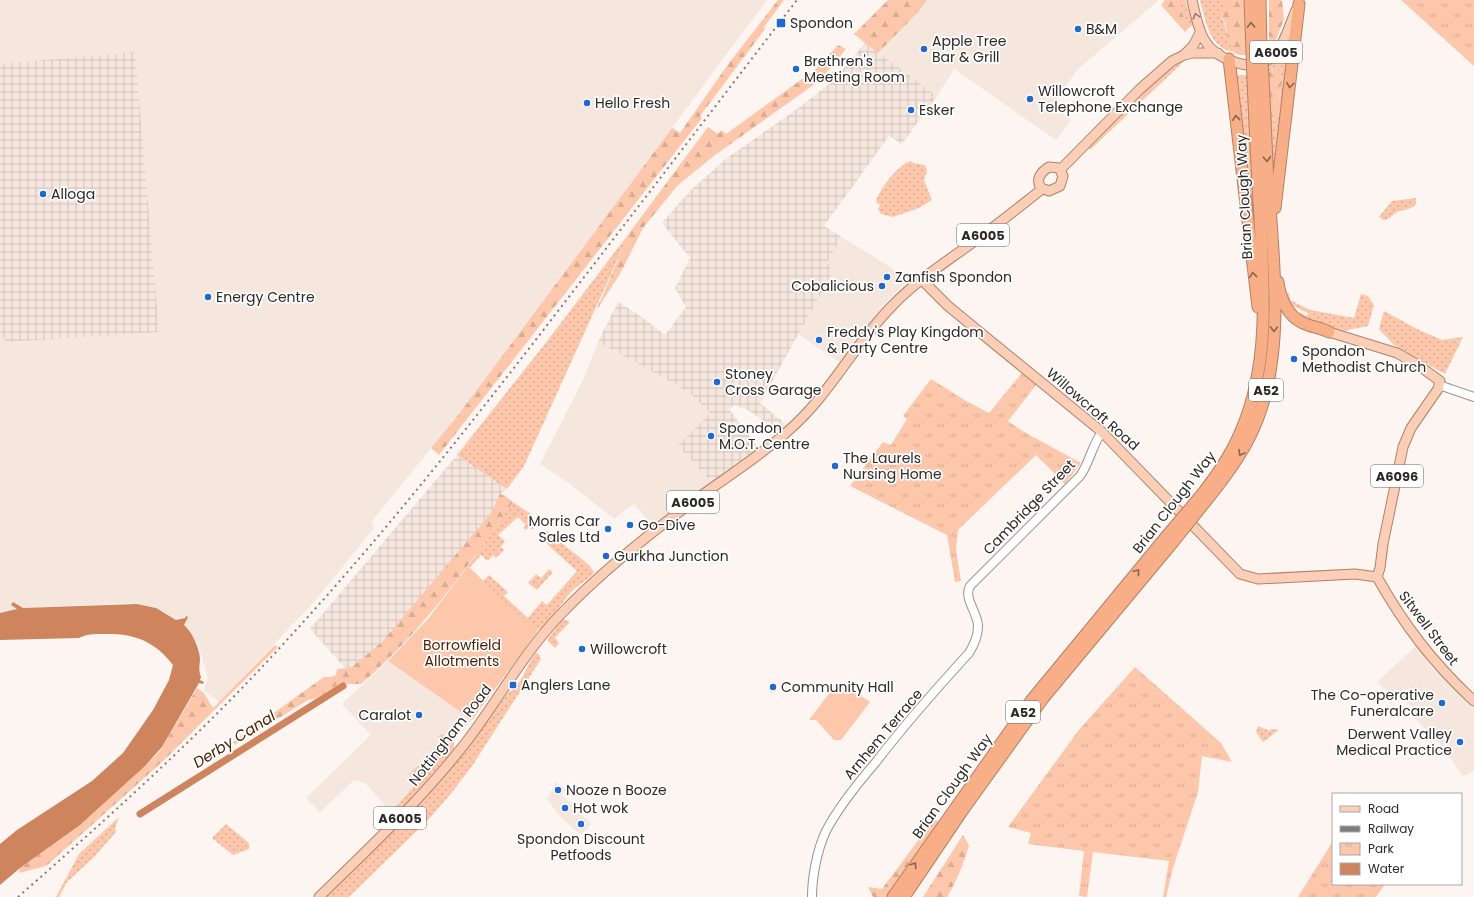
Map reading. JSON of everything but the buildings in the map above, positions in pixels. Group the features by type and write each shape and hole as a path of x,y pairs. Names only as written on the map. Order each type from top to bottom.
{"highway":[{"name":"Brian Clough Way","path":"904,897 962,811 1044,697 1202,500 1222,481 1242,451 1255,424 1264,397 1271,367 1274,341 1274,262 1256,50 1250,0"},
{"name":"Brian Clough Way","path":"1256,50 1260,0"},
{"path":"1272,231 1300,2"},
{"path":"1229,59 1254,283 1263,327"},
{"name":"Brian Clough Way","path":"1202,500 1226,460 1245,422 1257,380 1263,327 1258,78"},
{"path":"1274,262 1282,298 1291,314 1300,321 1329,332"},
{"name":"Brian Clough Way","path":"893,897 955,807 1040,689 1170,539"}],"main road":[{"path":"1192,0 1200,33 1208,46 1218,53"},
{"name":"A6005","path":"1184,54 1205,52 1218,53 1229,59 1258,65 1268,60 1280,46 1300,2"},
{"name":"A6005","path":"1060,170 1140,89 1166,65 1184,54 1193,46 1200,33"},
{"path":"1054,167 1060,170 1063,176 1060,186 1049,191 1042,189 1038,183 1041,174 1049,168 1054,167"},
{"name":"Nottingham Road","path":"318,897 396,821 442,771 474,732 536,643 561,613 605,571 792,428 820,396 892,306 922,280 1006,219 1042,189"},
{"name":"Willowcroft Road","path":"922,280 948,306 1102,432 1234,569 1245,577 1263,580 1355,574 1377,577"},
{"path":"1329,332 1397,353 1438,378 1439,384"},
{"name":"A6096","path":"1377,577 1403,447 1411,428 1439,384"},
{"name":"Sitwell Street","path":"1377,577 1392,604 1409,629 1445,673 1474,701"}],"street":[{"path":"1439,384 1474,397"},
{"name":"Cambridge Street","path":"968,594 968,589 978,578 1080,476 1086,466 1097,439 1102,432"},
{"name":"Arnhem Terrace","path":"812,897 821,848 829,826 855,788 912,715 969,653 974,643 978,626 975,610 968,594"}],"shaded area":[{"path":"0,0 767,0 459,414 372,521 374,528 314,602 219,702 204,690 208,678 198,643 184,625 188,617 186,616 176,620 151,606 130,603 23,608 11,605 17,609 0,613"},
{"path":"927,0 1159,0 1077,70 1052,105 1071,120 1056,140 954,69 937,96 878,53 919,11"},
{"path":"865,43 937,96 902,144 889,136 824,226 842,237 827,263 833,272 760,403 788,426 779,433 746,409 734,405 729,409 759,449 712,483 678,445 710,413 693,396 677,385 598,342 618,302 639,315 665,335 686,307 675,288 690,258 662,223 690,191 727,158 800,107 834,80"},
{"path":"135,52 159,332 6,342 0,331 0,64"},
{"path":"842,237 909,279 885,304 839,362 798,334 833,272 827,263"},
{"path":"598,342 677,385 693,396 711,414 712,483 653,526 634,504 614,519 570,484 540,464 583,380"},
{"path":"457,455 507,489 500,494 491,513 392,632 367,656 351,668 345,668 310,629"},
{"path":"1417,645 1432,668 1474,704 1474,770 1468,774 1462,776 1445,749 1412,715 1416,710 1396,691 1391,696 1377,682"},
{"path":"388,661 472,720 391,812 365,783 354,780 320,812 306,798 371,735 342,704"},
{"path":"556,782 566,789 562,795 591,824 581,835 562,819 547,799"}],"green space":[{"path":"778,0 784,0 764,27 765,29 700,116 702,118 439,455 431,448 459,414 672,128 680,133 729,63"},
{"path":"888,0 927,0 919,11 878,53 854,34"},
{"path":"1165,0 1178,0 1182,14 1190,27 1185,32 1161,5"},
{"path":"1178,0 1185,0 1193,25 1190,27 1182,14"},
{"path":"1200,0 1226,0 1228,8 1221,14 1233,52 1218,44 1209,32"},
{"path":"1226,0 1245,0 1247,55 1234,53 1226,41 1227,31 1221,14 1223,9 1227,8"},
{"path":"1269,0 1282,0 1284,19 1274,45 1269,50"},
{"path":"1401,0 1474,0 1474,66"},
{"path":"1289,42 1273,169 1270,115 1274,121 1278,119 1280,89 1283,81 1280,73 1272,69 1269,72 1269,67 1283,55"},
{"path":"838,45 846,49 819,81 715,155 677,186 643,228 620,274 596,311 630,232 708,127 718,134 722,130 726,134 816,69"},
{"path":"1181,62 1182,63 1179,66 1090,150 1087,147 1160,76"},
{"path":"1275,68 1279,70 1283,81 1280,89 1278,119 1276,122 1270,115 1269,72"},
{"path":"1236,75 1247,75 1257,260 1239,89"},
{"path":"911,161 913,163 925,165 927,171 924,180 932,200 919,208 893,217 881,214 878,209 880,205 876,202 881,191 890,178 901,167"},
{"path":"1416,198 1416,204 1412,207 1397,212 1385,220 1379,217 1392,201"},
{"path":"630,232 524,466 507,489 457,455 548,340"},
{"path":"1286,293 1289,293 1290,300 1310,310 1354,318 1361,294 1368,296 1374,305 1368,326 1343,331 1302,317 1299,312 1307,316 1308,313 1291,305"},
{"path":"1384,311 1417,329 1442,340 1463,337 1445,374 1394,345 1379,329"},
{"path":"1022,373 1036,385 1008,421 1024,432 1081,463 1065,484 1036,455 958,530 956,550 961,581 955,582 947,535 850,486 883,442 891,445 907,419 903,416 931,379 966,401 989,413"},
{"path":"500,494 504,495 513,502 443,598 404,643 383,664 361,684 339,684 317,698 308,700 269,724 244,736 235,745 233,742 324,677 336,675 337,669 351,668 382,642 491,513"},
{"path":"513,502 531,514 527,520 535,526 532,530 529,527 526,530 523,528 526,525 518,517 498,535 505,541 501,547 504,550 496,558 493,555 488,561 481,555 470,567 468,566"},
{"path":"544,531 547,531 589,565 594,572 568,595 551,619 535,632 483,581 489,575 508,592 504,596 528,618 542,601 547,605 577,571 550,547 540,535"},
{"name":"Borrowfield Allotments","path":"468,566 537,632 472,720 388,661 428,619"},
{"path":"549,569 553,572 537,590 528,583 536,574 541,578"},
{"path":"563,619 570,622 555,638 559,643 555,648 547,640"},
{"path":"275,645 278,647 162,762 46,866 19,873 20,868 80,825 160,751 197,688 203,692 213,708"},
{"path":"536,653 538,653 541,659 472,766 429,819 349,897 326,897 399,824 451,768 509,692 518,684"},
{"path":"1135,667 1221,743 1232,762 1202,756 1198,792 1173,868 1166,897 1163,897 1169,861 1093,852 1087,897 1079,896 1084,851 1028,844 1031,833 1008,827 1078,731"},
{"path":"845,685 870,702 841,740 834,740 816,720 809,720 834,687"},
{"path":"1258,726 1270,731 1271,729 1279,730 1263,742 1256,732"},
{"path":"442,734 454,742 454,749 399,812 391,812 417,783 409,774 442,745 438,737"},
{"path":"119,817 115,828 116,832 94,857 67,882 59,897 56,897 79,854"},
{"path":"934,819 940,822 886,897 873,897 868,887 882,889"},
{"path":"226,824 249,843 249,849 233,855 212,838"},
{"path":"963,835 969,845 960,872 947,897 923,897"},
{"path":"1332,843 1332,885 1384,885 1376,897 1298,897"}],"water":[{"path":"13,602 23,608 137,604 156,608 176,620 185,618 186,616 188,617 184,625 190,632 197,645 200,658 200,680 204,682 203,684 199,683 162,747 144,767 80,825 20,868 0,885 0,844 17,830 92,781 123,753 153,710 169,680 173,665 166,656 150,644 124,635 96,634 79,638 0,640 0,613 17,609 11,605"}],"waterway":[{"name":"Derby Canal","path":"140,814 343,686"}],"railway":[{"path":"18,897 121,805 189,741 286,641 362,556 505,379 797,0"}],"place":[{"name":"Spondon","path":"781,23"},
{"name":"B&M","path":"1078,29"},
{"name":"Apple Tree Bar & Grill","path":"924,49"},
{"name":"Brethren's Meeting Room","path":"796,69"},
{"name":"Willowcroft Telephone Exchange","path":"1030,99"},
{"name":"Hello Fresh","path":"587,103"},
{"name":"Esker","path":"911,110"},
{"name":"Alloga","path":"43,194"},
{"name":"Zanfish Spondon","path":"887,277"},
{"name":"Cobalicious","path":"882,286"},
{"name":"Energy Centre","path":"208,297"},
{"name":"Freddy's Play Kingdom & Party Centre","path":"819,340"},
{"name":"Spondon Methodist Church","path":"1294,359"},
{"name":"Stoney Cross Garage","path":"717,382"},
{"name":"Spondon M.O.T. Centre","path":"711,436"},
{"name":"The Laurels Nursing Home","path":"835,466"},
{"name":"Go-Dive","path":"630,525"},
{"name":"Morris Car Sales Ltd","path":"608,529"},
{"name":"Gurkha Junction","path":"606,556"},
{"name":"Willowcroft","path":"582,649"},
{"name":"Anglers Lane","path":"513,685"},
{"name":"Community Hall","path":"773,687"},
{"name":"The Co-operative Funeralcare","path":"1442,703"},
{"name":"Caralot","path":"419,715"},
{"name":"Derwent Valley Medical Practice","path":"1460,742"},
{"name":"Nooze n Booze","path":"558,790"},
{"name":"Hot wok","path":"565,808"},
{"name":"Spondon Discount Petfoods","path":"581,824"}]}
